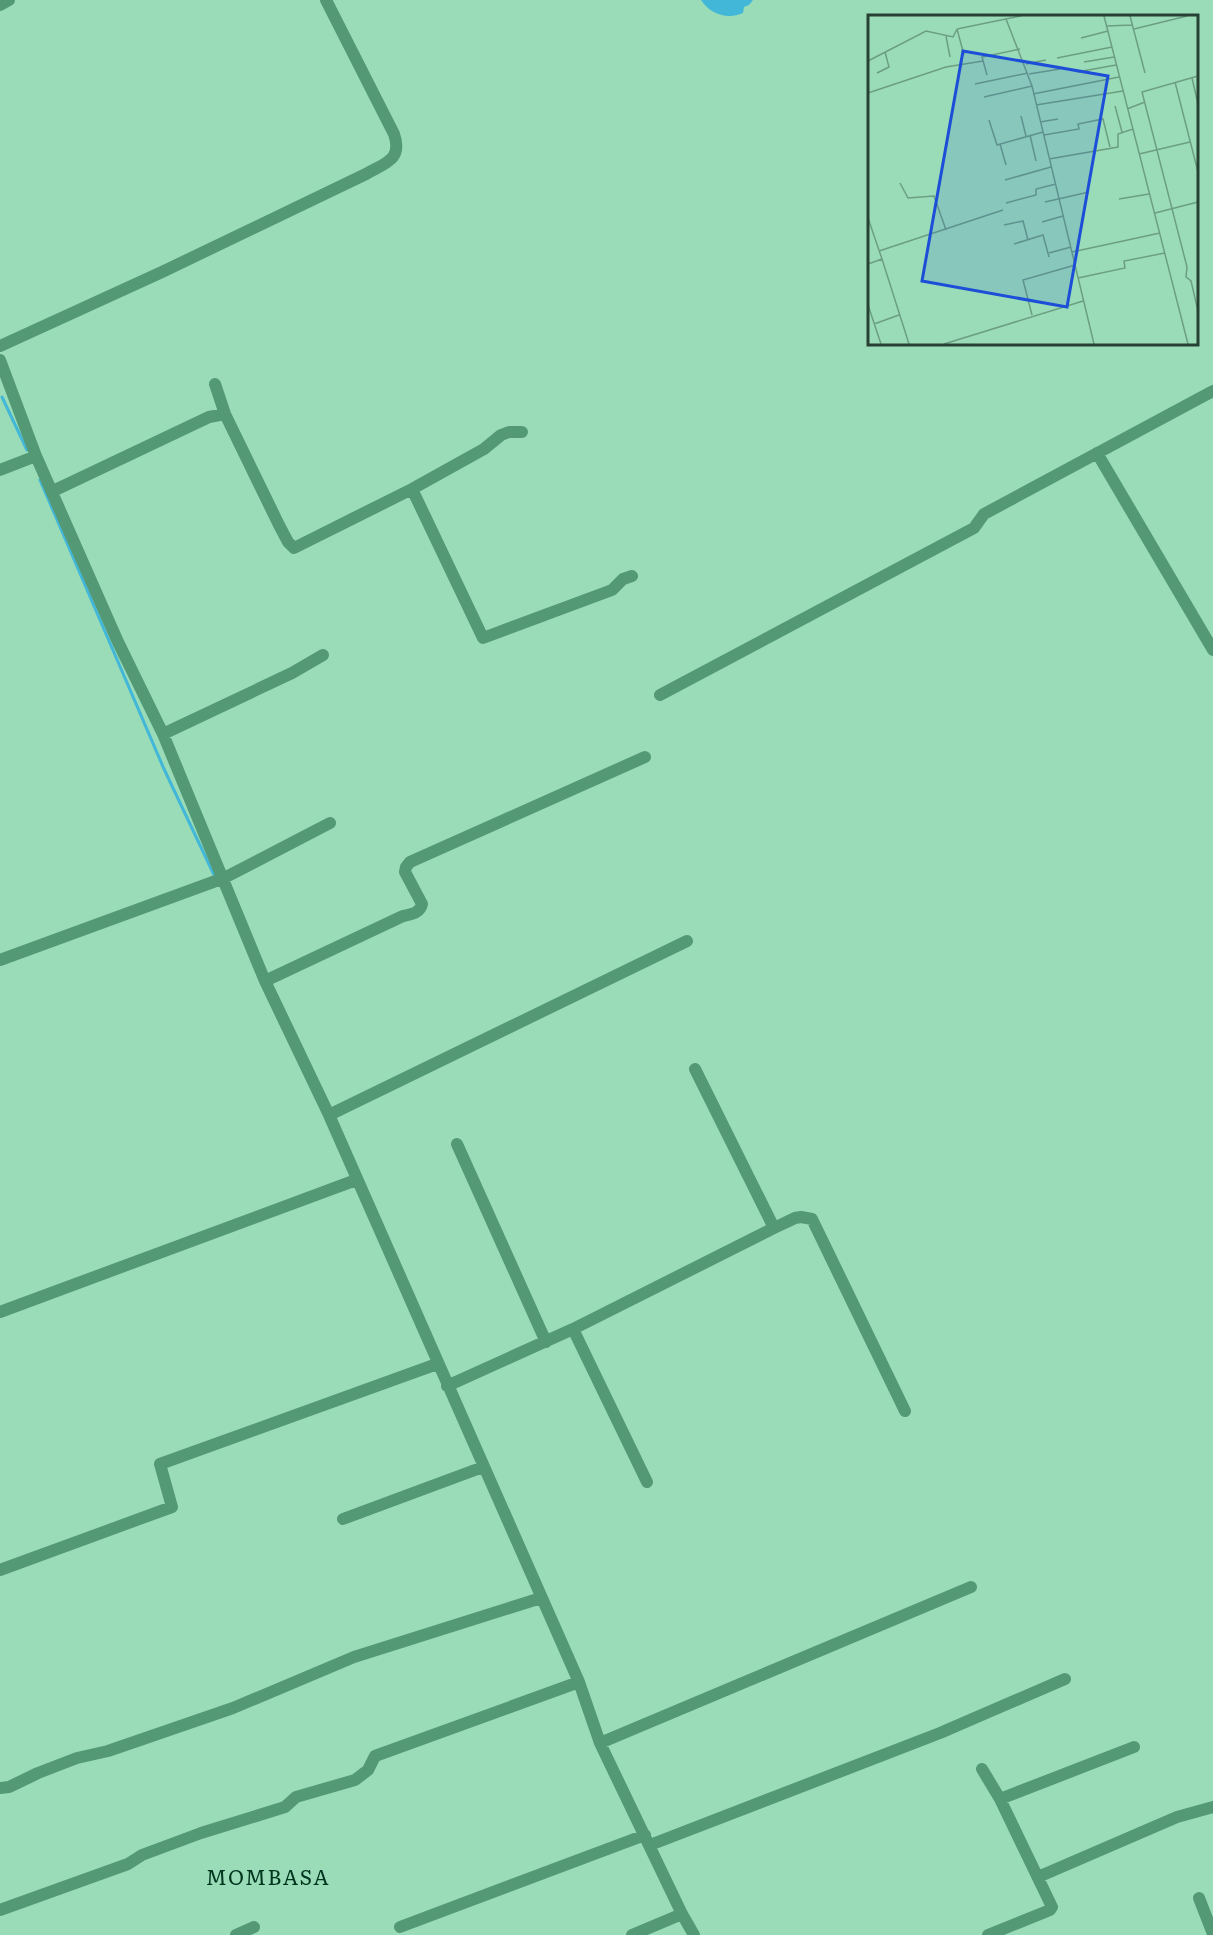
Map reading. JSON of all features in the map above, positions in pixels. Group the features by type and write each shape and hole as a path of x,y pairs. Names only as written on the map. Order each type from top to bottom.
{"street":[{"path":"0,5 9,0"},
{"path":"0,346 162,272 389,162 398,146 394,134 326,0"},
{"path":"0,360 36,456 118,642 163,734 225,878 265,981 329,1115 579,1682 600,1743 694,1935"},
{"path":"215,384 225,414 279,525 294,548 412,489 484,449 501,435 509,432 522,432"},
{"path":"660,694 974,528 984,514 1213,391"},
{"path":"52,491 209,417 225,414"},
{"path":"1097,453 1213,650"},
{"path":"0,470 36,456"},
{"path":"412,489 483,638 612,590 623,579 632,576"},
{"path":"163,734 292,673 323,655"},
{"path":"265,981 421,908 422,904 405,872 410,862 645,757"},
{"path":"0,960 225,878 330,823"},
{"path":"329,1115 687,941"},
{"path":"695,1070 774,1228"},
{"path":"457,1144 546,1342"},
{"path":"0,1312 356,1180"},
{"path":"447,1386 546,1342 801,1216 812,1219 905,1411"},
{"path":"573,1329 647,1482"},
{"path":"0,1570 172,1506 160,1464 437,1364"},
{"path":"343,1519 483,1467"},
{"path":"600,1743 971,1587"},
{"path":"0,1788 9,1787 27,1777 77,1758 108,1751 233,1708 354,1657 541,1598"},
{"path":"400,1927 940,1733 1065,1679"},
{"path":"0,1910 128,1864 142,1855 201,1833 285,1807 296,1797 355,1780 368,1770 375,1756 579,1682"},
{"path":"1000,1799 1134,1747"},
{"path":"982,1769 1000,1799 1052,1907 1050,1910 988,1935"},
{"path":"1038,1877 1177,1817 1213,1807"},
{"path":"1199,1898 1213,1934"},
{"path":"632,1935 682,1914"},
{"path":"236,1935 254,1927"}],"water":[{"path":"701,0 753,0 744,7 743,13 725,16 709,9"}],"waterway":[{"path":"2,397 27,450"},
{"path":"40,480 164,769 215,877"}],"district":[{"name":"MOMBASA","path":"268,1875"}]}
